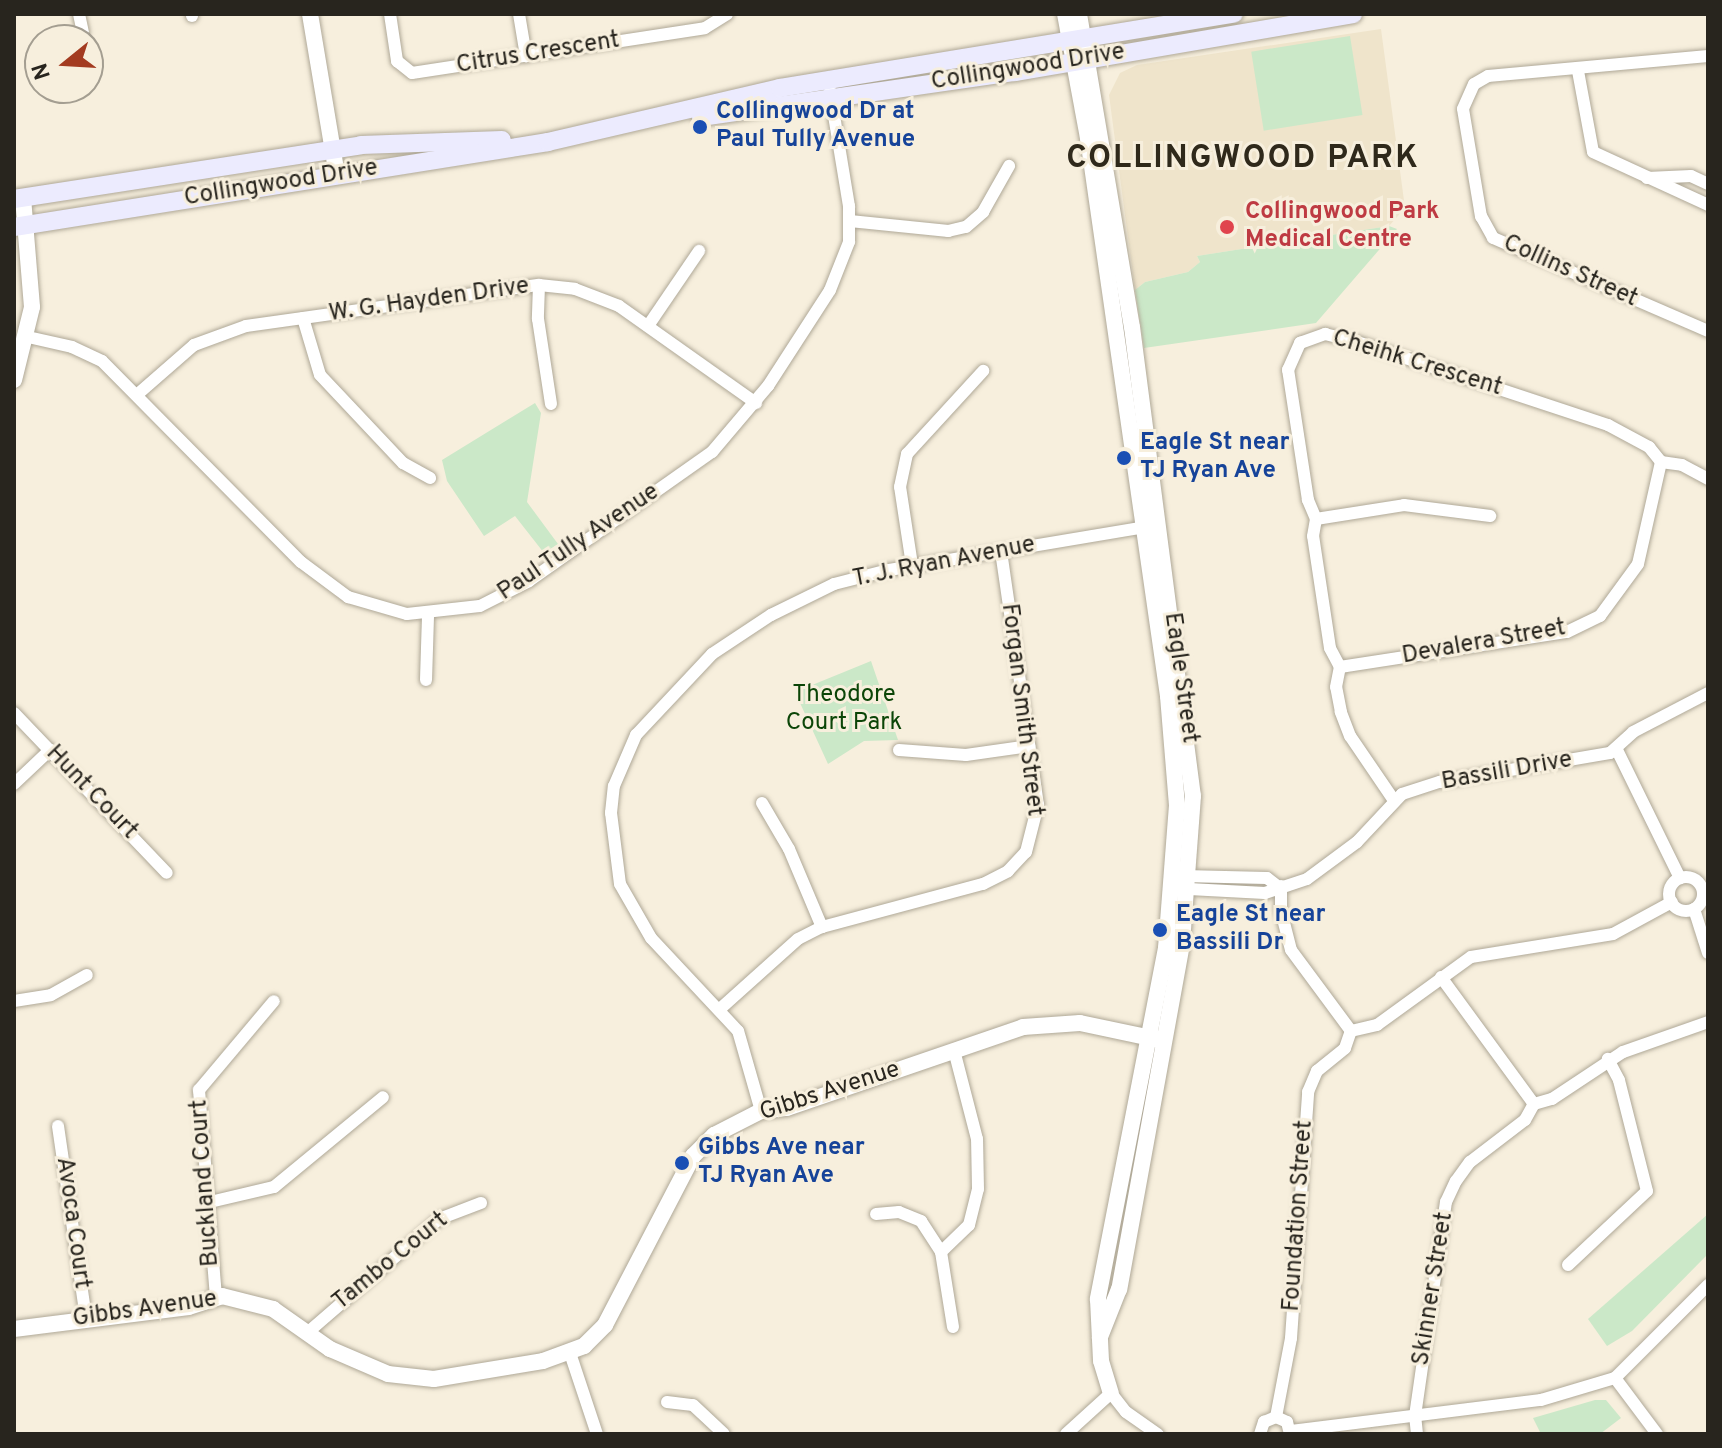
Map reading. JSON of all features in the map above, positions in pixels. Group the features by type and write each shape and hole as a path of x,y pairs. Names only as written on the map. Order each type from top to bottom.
{"main road":[{"name":"Collingwood Drive","path":"18,224 548,142 1077,37 1234,14"},
{"name":"Collingwood Drive","path":"830,88 1083,60 1353,14"},
{"name":"Collingwood Drive","path":"18,198 332,149 409,141 548,142"}],"street":[{"path":"310,14 337,175"},
{"name":"Citrus Crescent","path":"390,14 397,61 406,71 705,28 727,14"},
{"path":"519,14 526,56"},
{"name":"Eagle Street","path":"1065,14 1077,37 1083,60 1150,526 1190,750 1190,880 1158,1039 1098,1299 1100,1339 1111,1393"},
{"name":"Eagle Street","path":"1077,37 1079,14"},
{"name":"Collins Street","path":"1708,56 1602,64 1578,71 1555,67 1488,76 1465,96 1463,109 1485,227 1505,246 1708,331"},
{"path":"1578,71 1593,152 1708,205"},
{"name":"Paul Tully Avenue","path":"28,337 72,347 102,361 139,393 322,580 376,608 428,615 480,606 529,581 712,452 756,403 830,290 849,242 850,221 830,88"},
{"path":"850,221 948,231 966,227 983,212 1009,166"},
{"path":"1647,178 1691,176 1708,184"},
{"path":"14,380 28,337 33,291 27,250 18,224 18,198"},
{"path":"648,326 699,251"},
{"path":"539,285 538,319 551,404"},
{"name":"W. G. Hayden Drive","path":"139,393 182,353 210,338 303,318 539,285 605,299 756,403"},
{"path":"303,318 320,375 403,463 430,478"},
{"name":"Cheihk Crescent","path":"1393,799 1350,736 1336,687 1340,667 1330,648 1313,536 1316,519 1308,500 1288,370 1293,352 1310,337 1354,341 1608,425 1649,447 1661,462 1682,465 1708,479"},
{"path":"912,565 900,487 907,454 983,371"},
{"name":"Devalera Street","path":"1340,667 1567,632 1600,616 1638,564 1661,462"},
{"path":"1316,519 1404,505 1490,516"},
{"name":"Eagle Street","path":"1150,526 1174,747 1174,880 1158,1039"},
{"name":"T. J. Ryan Avenue","path":"761,1111 748,1056 721,1008 651,938 620,884 611,813 623,760 652,712 712,654 748,629 834,584 912,565 1150,526"},
{"name":"Forgan Smith Street","path":"721,1008 781,951 822,927 983,884 1017,864 1037,823 1001,551"},
{"path":"426,680 428,615"},
{"name":"Bassili Drive","path":"1393,799 1440,782 1551,767 1617,750 1633,732 1708,693"},
{"name":"Hunt Court","path":"14,713 167,873"},
{"path":"899,750 966,755 1029,746"},
{"path":"14,784 50,750"},
{"path":"1617,750 1680,878"},
{"path":"1279,886 1324,870 1383,818 1393,799"},
{"path":"762,803 789,849 822,927"},
{"path":"1174,880 1267,878 1279,886"},
{"path":"1680,878 1704,883 1703,896 1694,909 1679,909 1672,902 1670,888 1680,878"},
{"path":"1279,886 1281,911 1291,950 1351,1031 1377,1025 1471,957 1613,934 1672,902"},
{"path":"1694,909 1708,953"},
{"path":"14,1001 51,995 87,975"},
{"path":"1441,977 1534,1104"},
{"name":"Buckland Court","path":"216,1297 207,1227 210,1202 203,1180 199,1090 274,1001"},
{"name":"Skinner Street","path":"1417,1434 1415,1416 1446,1202 1470,1162 1525,1120 1534,1104 1552,1099 1608,1059 1708,1022"},
{"name":"Gibbs Avenue","path":"14,1329 189,1307 216,1297 273,1309 355,1362 411,1378 482,1372 570,1353 605,1325 702,1143 761,1111 787,1108 954,1050 1047,1023 1080,1023 1158,1039"},
{"name":"Foundation Street","path":"1276,1417 1291,1338 1308,1092 1317,1071 1345,1048 1351,1031"},
{"path":"941,1252 969,1225 978,1189 977,1139 954,1050"},
{"path":"1568,1265 1647,1191 1623,1093 1608,1059"},
{"path":"210,1202 274,1187 383,1097"},
{"name":"Avoca Court","path":"58,1126 86,1319"},
{"name":"Tambo Court","path":"307,1333 439,1219 481,1203"},
{"path":"876,1214 911,1214 941,1252 953,1327"},
{"path":"1258,1434 1264,1422 1276,1417 1290,1433 1541,1400 1615,1378 1708,1285"},
{"path":"570,1353 597,1434"},
{"path":"1615,1378 1657,1434"},
{"path":"1066,1434 1111,1393 1126,1412 1158,1434"},
{"path":"667,1402 693,1405 724,1434"}],"shaded area":[{"path":"1381,29 1405,208 1389,226 1197,256 1200,262 1188,272 1145,282 1135,290 1109,95 1120,73 1137,65"}],"green space":[{"path":"1350,36 1363,115 1264,131 1251,52"},
{"path":"1389,226 1397,229 1316,323 1144,348 1135,290 1145,282 1188,272 1200,262 1197,256"},
{"path":"535,403 541,413 527,502 558,544 544,553 515,516 484,536 447,481 442,460"},
{"name":"Theodore Court Park","path":"871,661 898,740 864,741 828,764 795,692"},
{"path":"1708,1214 1708,1254 1632,1331 1607,1346 1588,1319"},
{"path":"1595,1400 1606,1400 1621,1418 1600,1434 1541,1434 1533,1418"}],"place":[{"name":"Collingwood Dr at Paul Tully Avenue","path":"700,127"},
{"name":"Collingwood Park Medical Centre","path":"1227,227"},
{"name":"Eagle St near TJ Ryan Ave","path":"1124,458"},
{"name":"Eagle St near Bassili Dr","path":"1160,930"},
{"name":"Gibbs Ave near TJ Ryan Ave","path":"682,1163"}],"district":[{"name":"COLLINGWOOD PARK","path":"1243,159"}]}
